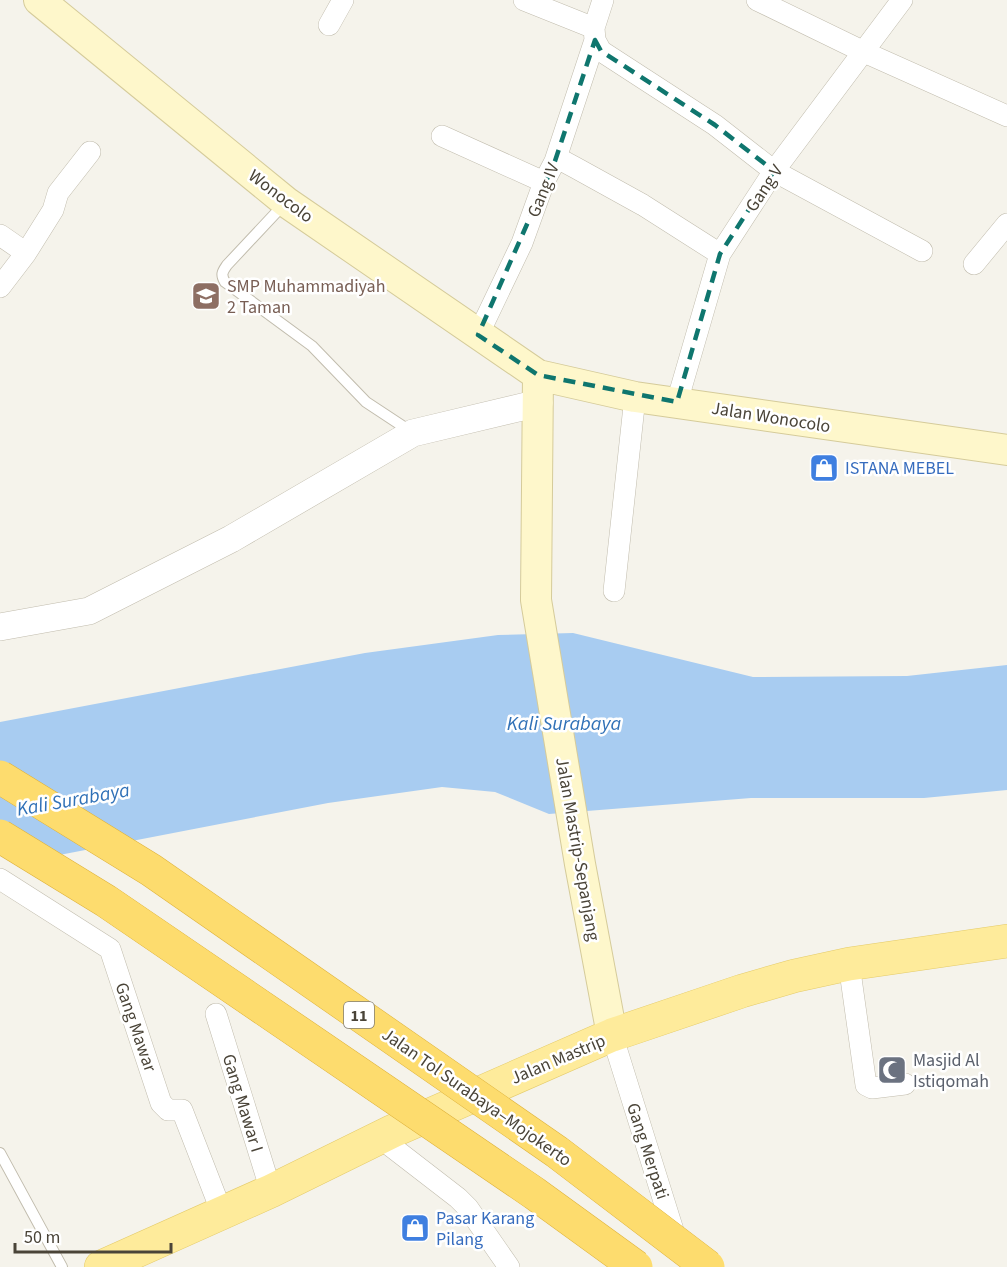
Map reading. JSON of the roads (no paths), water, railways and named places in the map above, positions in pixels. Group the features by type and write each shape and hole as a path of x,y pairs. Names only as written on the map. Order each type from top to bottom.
{"highway":[{"name":"Jalan Tol Surabaya–Mojokerto","path":"0,777 151,870 557,1152 708,1267"},
{"path":"0,836 125,914 534,1193 636,1267"}],"main road":[{"name":"Wonocolo","path":"39,0 286,202 478,335 538,389"},
{"name":"Jalan Wonocolo","path":"538,389 677,402 739,413 1005,446"},
{"name":"Jalan Mastrip-Sepanjang","path":"538,389 536,600 580,864 612,1035"},
{"name":"Jalan Mastrip","path":"101,1267 147,1258 222,1213 379,1137 612,1035 794,976 849,964 1007,941"}],"street":[{"path":"329,25 343,0"},
{"path":"524,0 594,34 601,51 715,125 774,171 922,251"},
{"name":"Gang IV","path":"478,335 522,243 544,182 555,161 603,0"},
{"path":"757,0 864,52 1007,116"},
{"name":"Gang V","path":"677,402 720,254 774,171 902,0"},
{"path":"442,136 544,182"},
{"path":"0,287 26,253 53,210 58,193 90,152"},
{"path":"555,161 563,161 643,205 720,254"},
{"path":"974,264 1007,224"},
{"path":"0,235 26,253"},
{"path":"0,627 89,611 231,539 414,433 538,389"},
{"path":"614,591 635,397"},
{"name":"Gang Mawar","path":"0,879 110,949 148,1058 161,1103 168,1110 182,1110 222,1213"},
{"path":"849,964 866,1085 872,1088 905,1084"},
{"name":"Gang Mawar I","path":"216,1014 271,1191"},
{"name":"Gang Merpati","path":"612,1035 684,1267"},
{"path":"379,1137 458,1198 468,1208 509,1267"}],"lane":[{"path":"286,202 227,265 222,272 222,277 225,282 312,346 366,402 414,433"},
{"path":"0,1153 62,1267"}],"water":[{"name":"Kali Surabaya","path":"573,633 753,677 907,676 1007,665 1007,790 924,798 751,798 549,814 495,792 442,787 328,803 49,857 0,853 0,722 365,653 498,635"}],"place":[{"name":"SMP Muhammadiyah 2 Taman","path":"206,296"},
{"name":"ISTANA MEBEL","path":"824,468"},
{"name":"Masjid Al Istiqomah","path":"892,1070"},
{"name":"Pasar Karang Pilang","path":"415,1228"}]}
